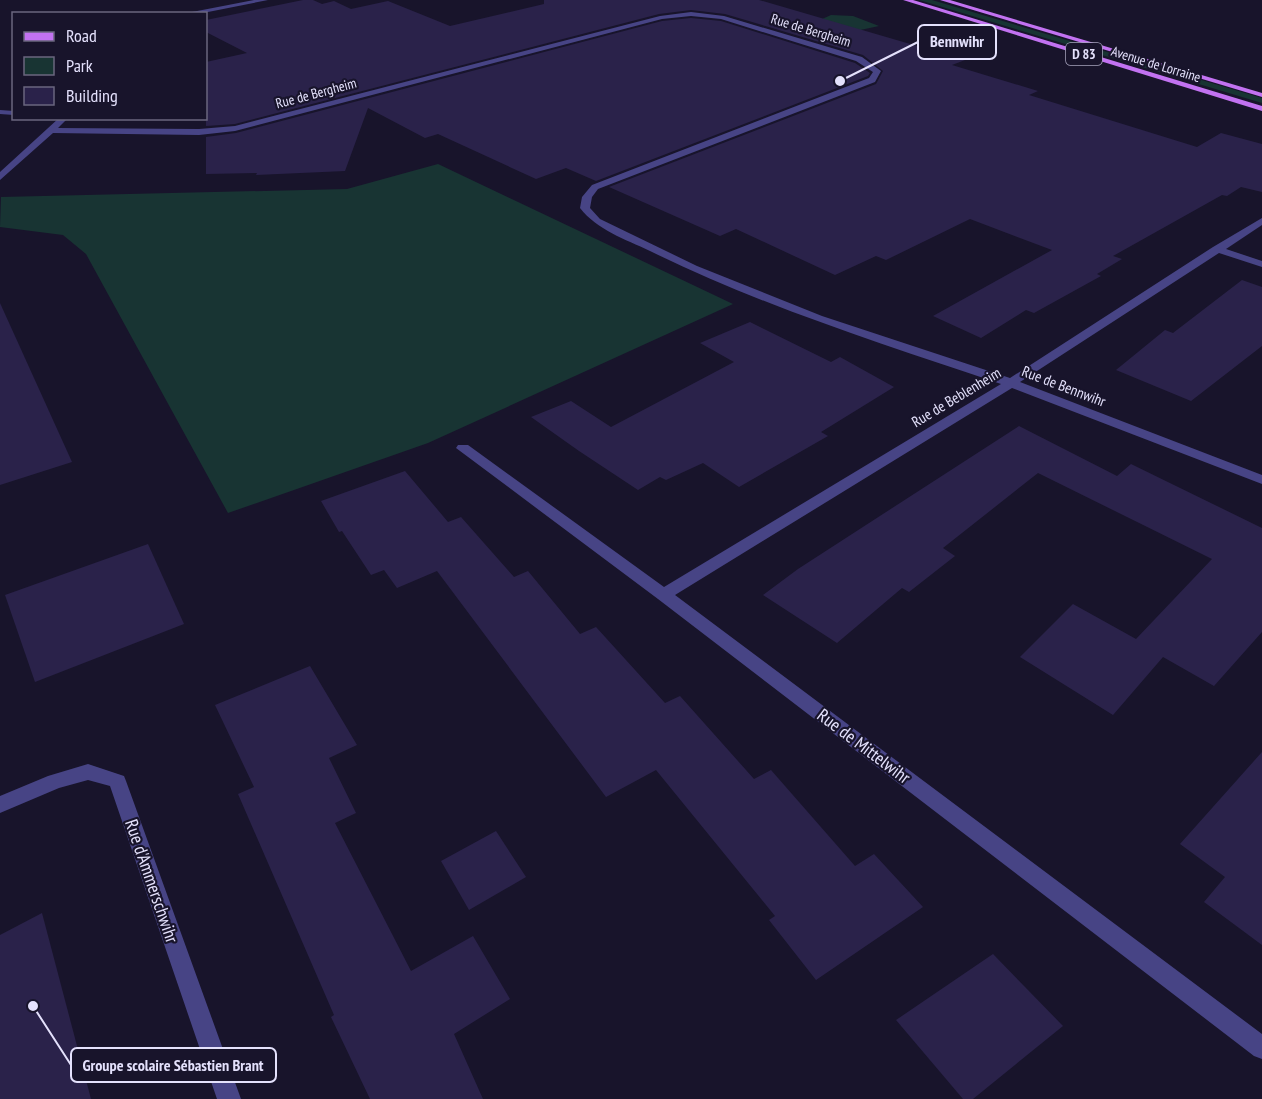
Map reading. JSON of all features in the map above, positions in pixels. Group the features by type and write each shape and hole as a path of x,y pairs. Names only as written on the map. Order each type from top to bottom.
{"main road":[{"name":"Avenue de Lorraine","path":"906,0 1262,109"},
{"name":"Avenue de Lorraine","path":"943,0 1262,95"}],"street":[{"path":"195,12 207,0"},
{"path":"199,12 265,0"},
{"name":"Rue de Bergheim","path":"51,130 199,132 235,128 662,17 691,14 722,18 859,59 877,71 876,75 872,80 595,187 587,198 585,208 597,221 693,268 818,318"},
{"path":"0,177 62,120"},
{"name":"Rue de Beblenheim","path":"664,595 1011,383 1262,221"},
{"path":"1218,249 1262,264"},
{"name":"Rue de Bennwihr","path":"818,318 1011,383 1262,480"},
{"name":"Rue de Mittelwihr","path":"463,448 664,595 1262,1048"},
{"name":"Rue d'Ammerschwihr","path":"0,805 55,781 88,772 117,781 230,1099"}],"green space":[{"path":"919,0 932,0 1262,98 1262,103"},
{"path":"831,15 853,16 879,26 851,32 820,20"},
{"path":"438,164 733,304 428,443 228,513 86,254 63,235 0,227 1,197 347,189"}],"building":[{"path":"303,0 313,0 322,4 334,1 351,9 388,1 450,26 544,4 544,0 759,0 965,60 952,65 1038,91 1029,95 1197,147 1221,133 1262,144 1262,192 1241,187 1227,196 1222,195 1113,256 1122,259 1097,274 1101,276 1034,313 1026,310 981,338 933,316 1052,250 970,219 886,260 876,256 835,275 736,229 720,236 609,187 876,84 883,71 863,55 725,14 691,10 659,14 235,124 206,126 207,62 247,53 207,33 207,20"},
{"path":"691,18 721,21 855,63 870,73 868,76 596,181 566,168 536,179 438,134 425,138 368,108 345,171 256,175 257,173 206,174 206,137 236,133 662,21"},
{"path":"1242,280 1262,287 1262,346 1191,401 1116,370 1165,330 1173,333"},
{"path":"0,303 72,462 0,485"},
{"path":"750,322 831,362 840,357 894,387 821,432 828,436 739,487 703,463 666,480 660,477 638,490 531,417 571,401 611,427 734,362 700,343"},
{"path":"1019,426 1117,476 1131,464 1262,528 1262,632 1214,686 1163,657 1113,715 1020,657 1073,604 1136,639 1212,559 1038,473 943,548 955,556 909,592 902,588 837,643 763,595 798,569"},
{"path":"405,471 448,522 461,517 514,577 528,571 580,634 596,627 665,703 680,696 754,779 771,770 855,866 874,854 923,907 816,980 769,920 775,916 656,770 606,797 437,571 397,588 384,570 371,575 342,531 339,532 321,501"},
{"path":"148,544 184,624 35,682 5,595"},
{"path":"310,666 357,745 329,758 356,813 335,823 411,971 473,936 510,999 454,1034 483,1099 370,1099 331,1017 334,1015 238,794 254,787 215,705"},
{"path":"1262,752 1262,945 1204,902 1225,877 1180,844"},
{"path":"496,831 526,877 469,910 441,861"},
{"path":"42,913 91,1099 0,1099 0,935"},
{"path":"993,954 1063,1026 973,1099 963,1099 896,1020"}],"place":[{"name":"Bennwihr","path":"840,81"},
{"name":"Groupe scolaire Sébastien Brant","path":"33,1006"}]}
